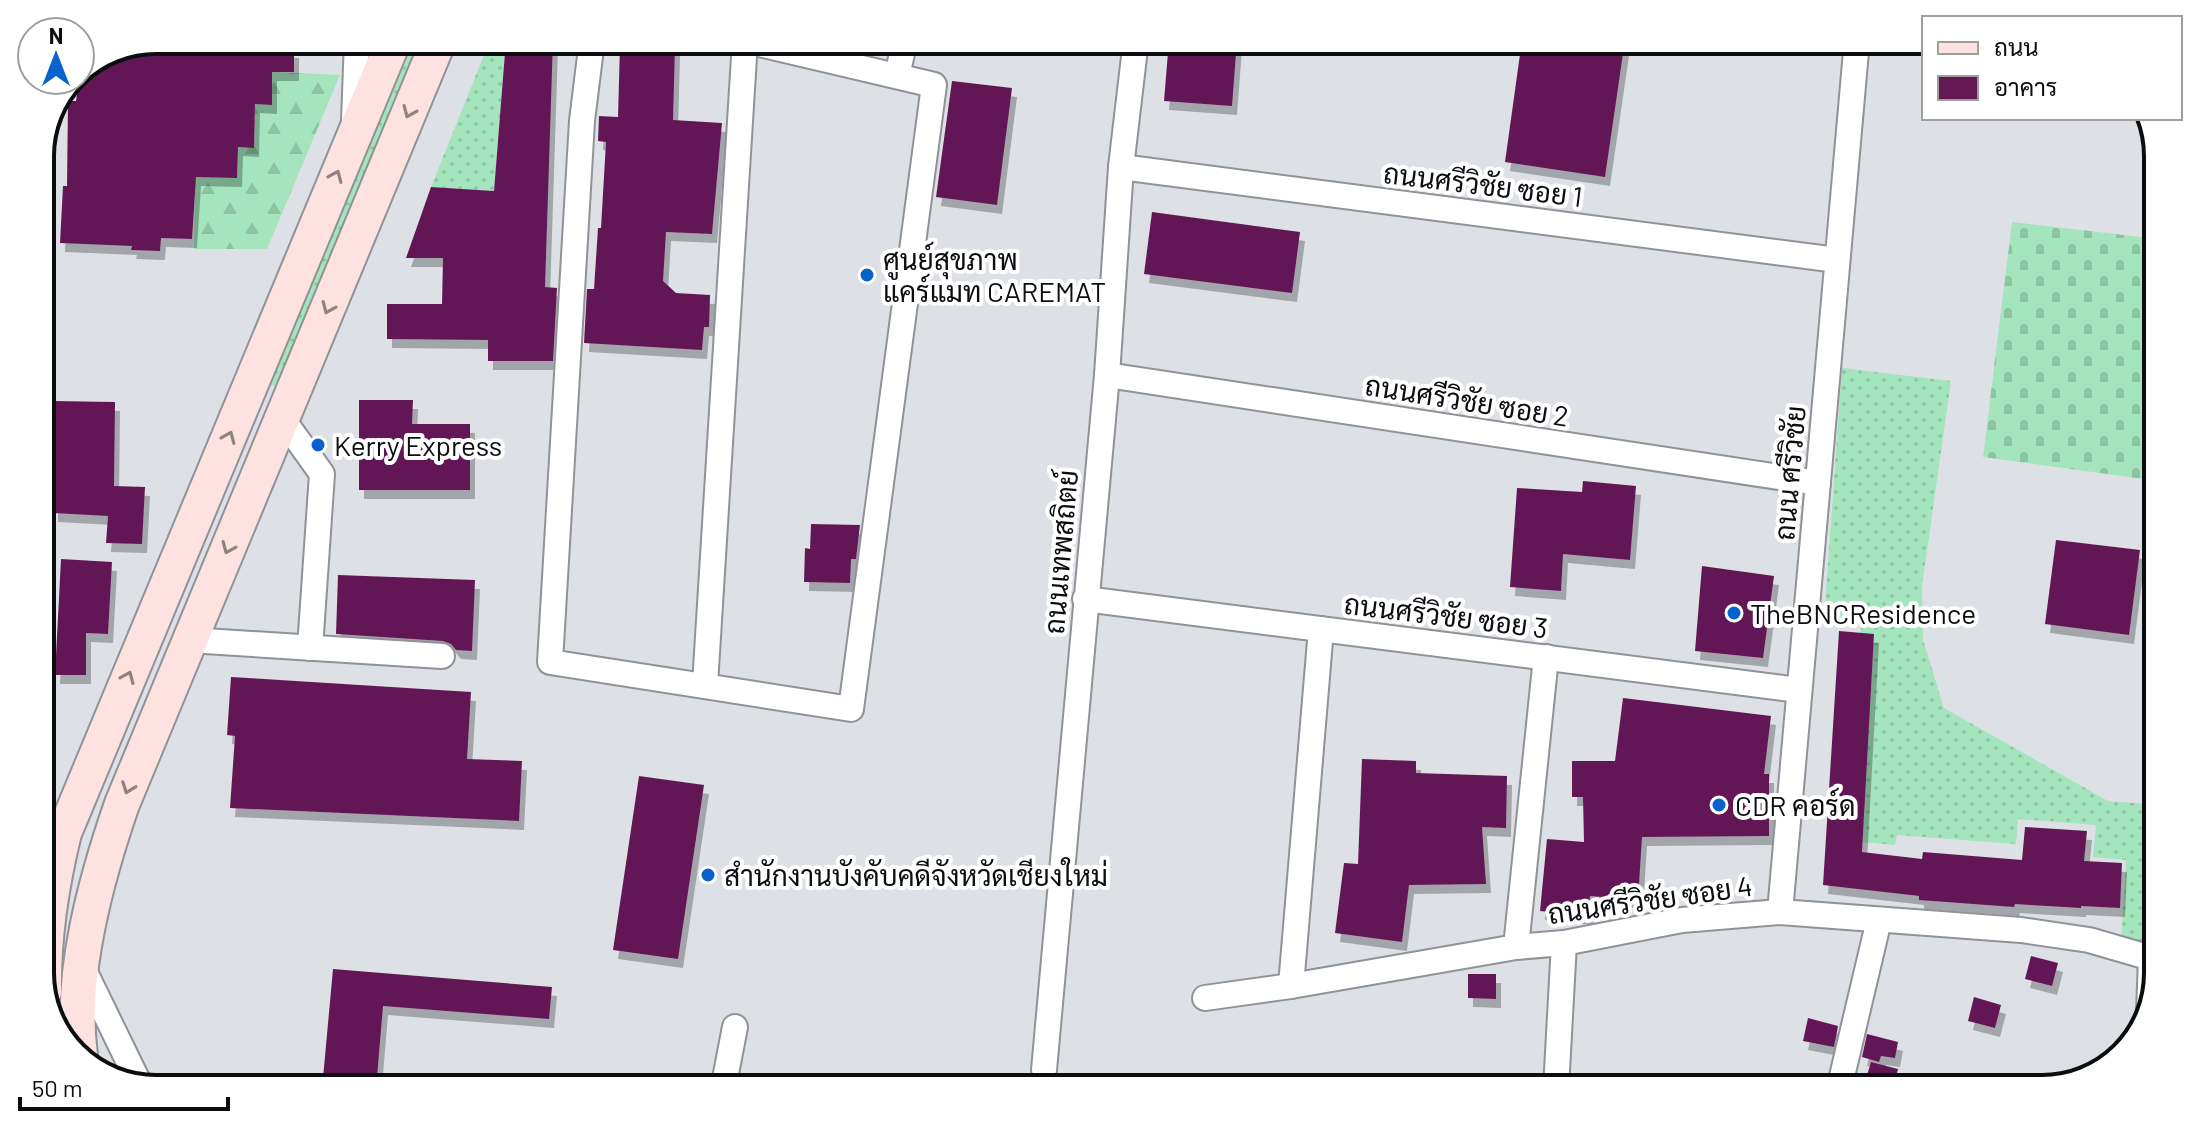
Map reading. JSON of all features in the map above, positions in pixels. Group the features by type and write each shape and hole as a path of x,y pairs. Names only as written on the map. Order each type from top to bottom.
{"street":[{"path":"354,131 357,54"},
{"path":"54,859 388,54"},
{"path":"78,1039 82,966 94,902 111,837 133,773 433,54"},
{"path":"590,54 582,121 550,662 851,709 934,85 804,54"},
{"path":"705,685 743,54"},
{"path":"897,76 902,54"},
{"name":"ถนนเทพสถิตย์","path":"1044,1070 1107,375 1121,167 1134,54"},
{"name":"ถนน ศรีวิชัย","path":"1780,912 1856,54"},
{"name":"ถนนศรีวิชัย ซอย 1","path":"1121,167 1837,260"},
{"name":"ถนนศรีวิชัย ซอย 2","path":"1107,375 1818,483"},
{"path":"282,418 322,474 310,648"},
{"name":"ถนนศรีวิชัย ซอย 3","path":"1085,599 1799,690"},
{"path":"1291,986 1321,629"},
{"path":"189,640 442,656"},
{"path":"1516,947 1546,657"},
{"path":"54,879 94,902"},
{"name":"ถนนศรีวิชัย ซอย 4","path":"1205,998 1516,947 1564,943 1682,920 1780,912 2021,930 2075,938 2144,956"},
{"path":"1842,1075 1879,920"},
{"path":"1557,1075 1564,943"},
{"path":"82,966 134,1073"},
{"path":"726,1075 735,1027"}],"green space":[{"path":"409,54 421,54 282,386 269,385"},
{"path":"484,54 505,54 494,191 431,187"},
{"path":"272,72 340,75 267,249 194,249 195,177 237,177 238,147 254,147 255,104 272,104"},
{"path":"2012,222 2144,237 2144,479 1983,457"},
{"path":"1842,368 1951,381 1922,586 1923,640 1944,708 2108,801 2144,804 2144,948 2121,941 2126,860 2093,857 2096,825 2018,819 2016,844 1897,835 1895,845 1852,841 1861,620 1824,619"}],"building":[{"path":"156,54 294,54 294,72 272,72 272,105 255,104 254,148 238,147 237,178 196,177 192,239 161,238 160,251 131,250 132,246 60,243 63,186 67,186 68,106 71,101 76,101 77,96 96,96 96,74 123,59"},
{"path":"505,54 553,54 545,287 557,288 553,361 488,361 488,340 387,339 387,304 442,304 443,258 406,258 431,187 494,191"},
{"path":"620,54 675,54 673,120 722,123 712,234 666,232 663,281 676,293 710,295 709,327 704,327 702,350 584,343 587,289 594,289 598,228 601,228 606,142 598,141 599,116 618,117"},
{"path":"1168,54 1236,54 1232,106 1164,101"},
{"path":"1520,54 1623,54 1605,177 1505,162"},
{"path":"952,81 1012,88 997,205 936,197"},
{"path":"1152,212 1300,232 1292,293 1144,274"},
{"path":"359,400 413,400 412,424 470,424 470,490 359,490"},
{"path":"54,401 115,402 114,486 145,487 142,544 106,543 108,516 54,513"},
{"path":"1583,481 1636,486 1630,560 1563,554 1561,591 1510,587 1517,488 1582,492"},
{"path":"811,524 860,525 856,559 851,559 850,583 804,582 805,548 810,549"},
{"path":"2056,540 2140,550 2129,635 2045,624"},
{"path":"61,559 112,562 108,634 86,633 86,675 55,675"},
{"name":"TheBNCResidence","path":"1702,566 1774,576 1763,658 1695,651"},
{"path":"338,575 475,580 472,651 456,650 443,641 336,634"},
{"path":"1839,631 1874,634 1862,852 1922,859 1923,852 2022,860 2025,827 2087,831 2084,861 2122,863 2120,908 2015,904 2014,907 1919,900 1919,896 1823,885"},
{"path":"231,677 471,692 467,759 522,761 519,821 230,808 235,736 227,735"},
{"path":"1623,698 1771,716 1764,774 1769,774 1769,836 1642,837 1638,900 1590,896 1588,916 1540,911 1547,839 1584,842 1583,797 1572,797 1572,761 1615,761"},
{"path":"1362,759 1416,761 1416,773 1507,776 1506,828 1482,827 1486,884 1409,885 1402,942 1335,933 1344,863 1358,864"},
{"path":"639,776 704,785 678,959 613,950"},
{"path":"2031,956 2058,963 2052,986 2025,979"},
{"path":"333,969 552,987 549,1019 383,1006 377,1075 323,1075"},
{"path":"1468,974 1496,974 1496,999 1468,998"},
{"path":"1974,997 2001,1005 1995,1028 1968,1021"},
{"path":"1808,1018 1838,1026 1834,1047 1803,1041"},
{"path":"1867,1034 1898,1042 1895,1058 1881,1056 1879,1062 1862,1057"},
{"path":"1871,1062 1898,1069 1896,1075 1867,1075"}],"place":[{"name":"ศูนย์สุขภาพ แคร์แมท CAREMAT","path":"867,275"},
{"name":"Kerry Express","path":"318,445"},
{"name":"TheBNCResidence","path":"1734,613"},
{"name":"CDR คอร์ด","path":"1719,805"},
{"name":"สำนักงานบังคับคดีจังหวัดเชียงใหม่","path":"708,875"}]}
